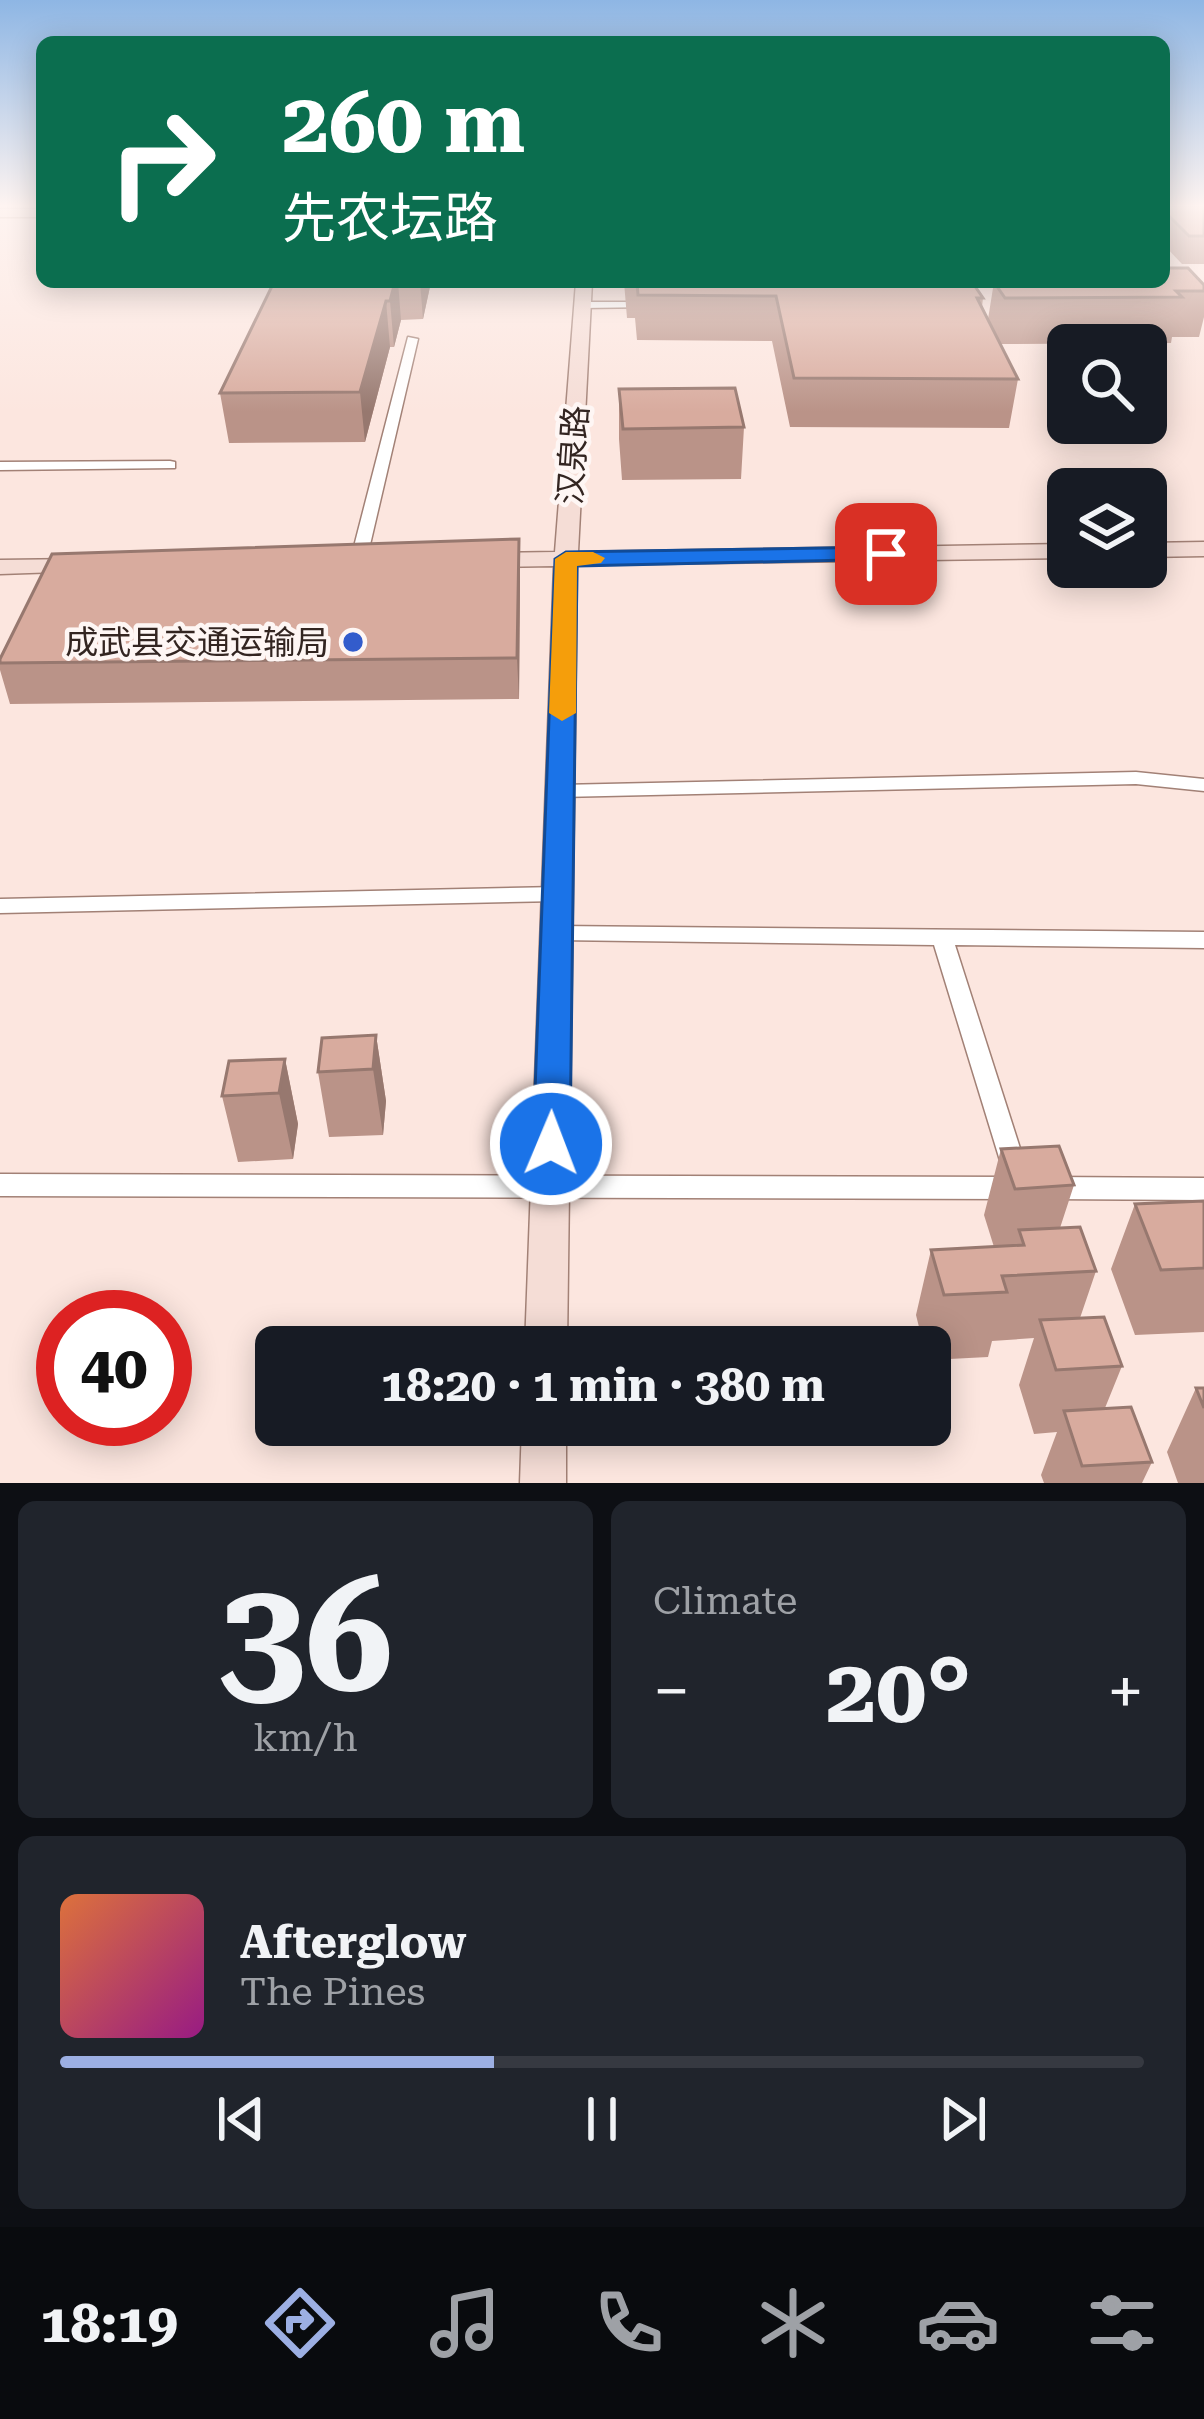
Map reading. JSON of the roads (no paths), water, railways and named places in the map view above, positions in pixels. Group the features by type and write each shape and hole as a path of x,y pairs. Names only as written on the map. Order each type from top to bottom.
{"street":[{"path":"583,293 653,305"},
{"name":"汉泉路","path":"547,1326 566,559 583,293"},
{"path":"358,562 412,339"},
{"path":"0,466 170,465"},
{"path":"1167,550 1204,549"},
{"path":"451,561 1047,551"},
{"path":"0,567 95,566"},
{"path":"560,791 1136,778 1199,784 1204,804"},
{"path":"0,906 557,894"},
{"path":"556,934 1204,940"},
{"path":"942,937 1021,1188"},
{"path":"0,1185 1204,1189"},
{"path":"543,1483 544,1446"}],"place":[{"name":"成武县交通运输局","path":"353,642"}]}
